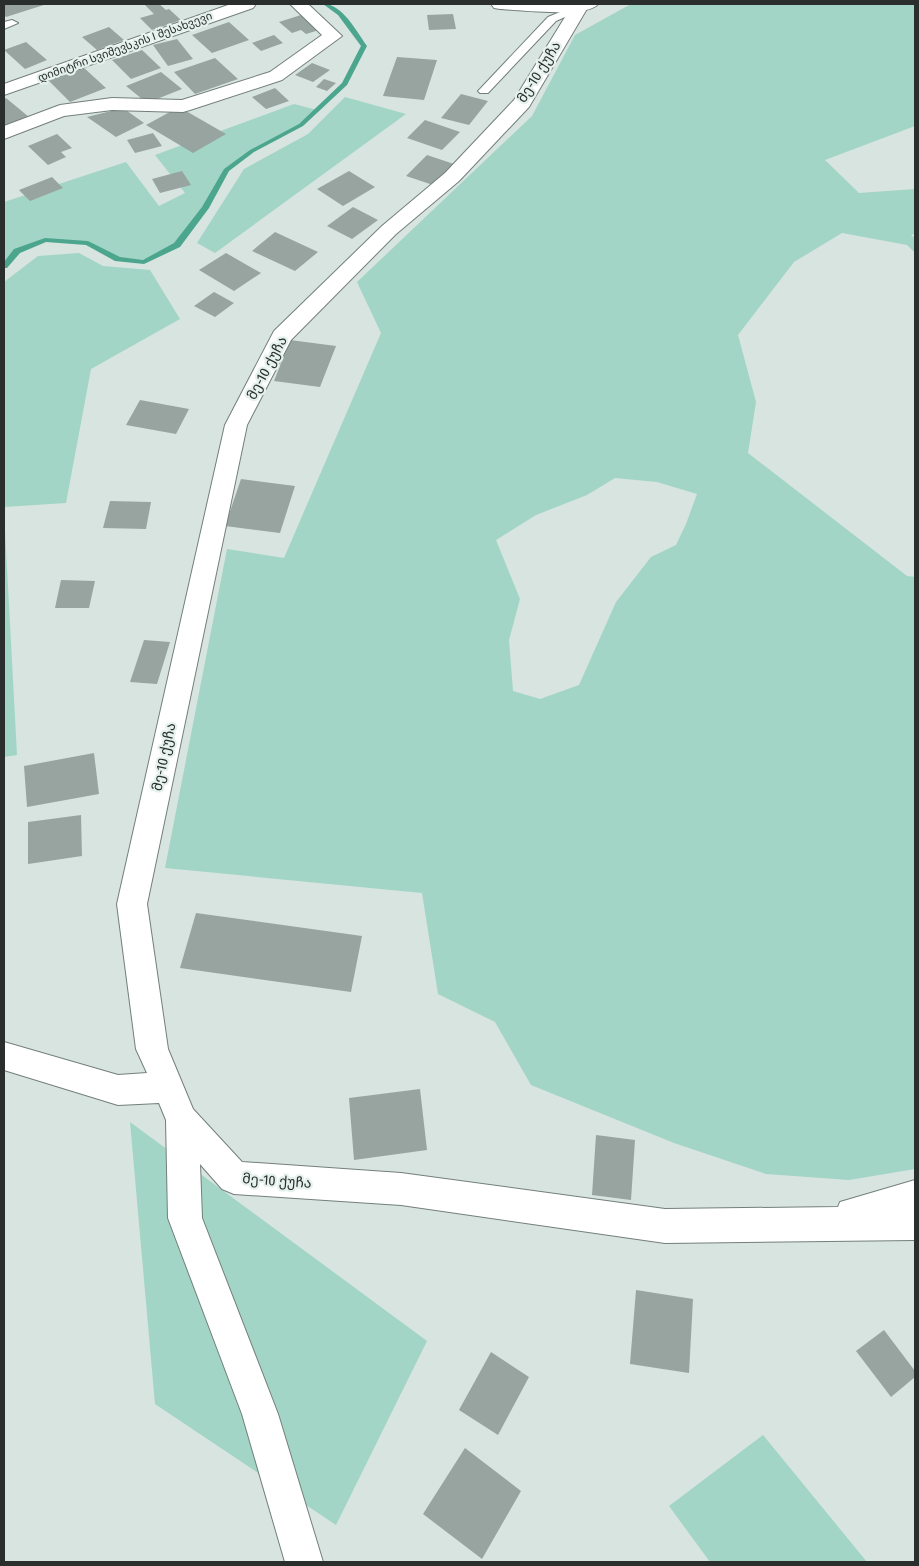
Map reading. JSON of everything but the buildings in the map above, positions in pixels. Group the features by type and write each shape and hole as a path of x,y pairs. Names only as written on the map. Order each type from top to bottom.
{"street":[{"name":"დიმიტრი სვიშევსკის I შესახვევი","path":"4,90 247,4"},
{"path":"4,133 60,112 112,104 183,106 276,76 333,36 298,4"},
{"path":"500,4 584,6"},
{"name":"მე-10 ქუჩა","path":"584,6 522,103 452,177 389,230 282,336 236,425 132,904 152,1049 182,1120 234,1178 400,1190 665,1226 815,1224"},
{"path":"4,1056 118,1090 168,1087"},
{"path":"182,1120 186,1218 260,1414 304,1562"},
{"path":"815,1224 915,1196"},
{"path":"815,1224 915,1222"}],"lane":[{"path":"484,91 552,19 584,6"}],"green space":[{"path":"631,4 915,4 915,126 825,160 859,193 915,189 915,234 911,235 915,238 915,253 907,245 842,233 794,262 738,335 756,402 748,453 907,576 915,577 915,1169 849,1180 766,1174 674,1143 531,1085 495,1022 438,994 422,893 165,868 227,549 284,558 381,333 357,282 532,116 575,35","holes":["615,478 657,482 697,494 676,545 651,557 616,602 579,685 540,699 513,691 509,640 520,599 496,540 536,515 587,495"]},
{"path":"345,97 406,114 215,253 197,243 244,169 308,134"},
{"path":"294,104 317,110 301,125 252,151 226,170 205,208 177,245 144,262 118,259 88,243 45,240 17,251 4,266 4,202 126,162 159,206 185,193 155,155"},
{"path":"79,253 103,266 150,270 180,319 91,369 66,503 4,507 4,282 38,256"},
{"path":"4,512 17,755 4,757"},
{"path":"130,1122 427,1341 336,1525 155,1404"},
{"path":"763,1435 867,1562 710,1562 669,1506"}],"waterway":[{"path":"4,266 17,251 45,240 88,243 118,259 144,262 177,245 205,208 226,170 252,151 301,125 345,84 364,46 340,14 326,4"}]}
